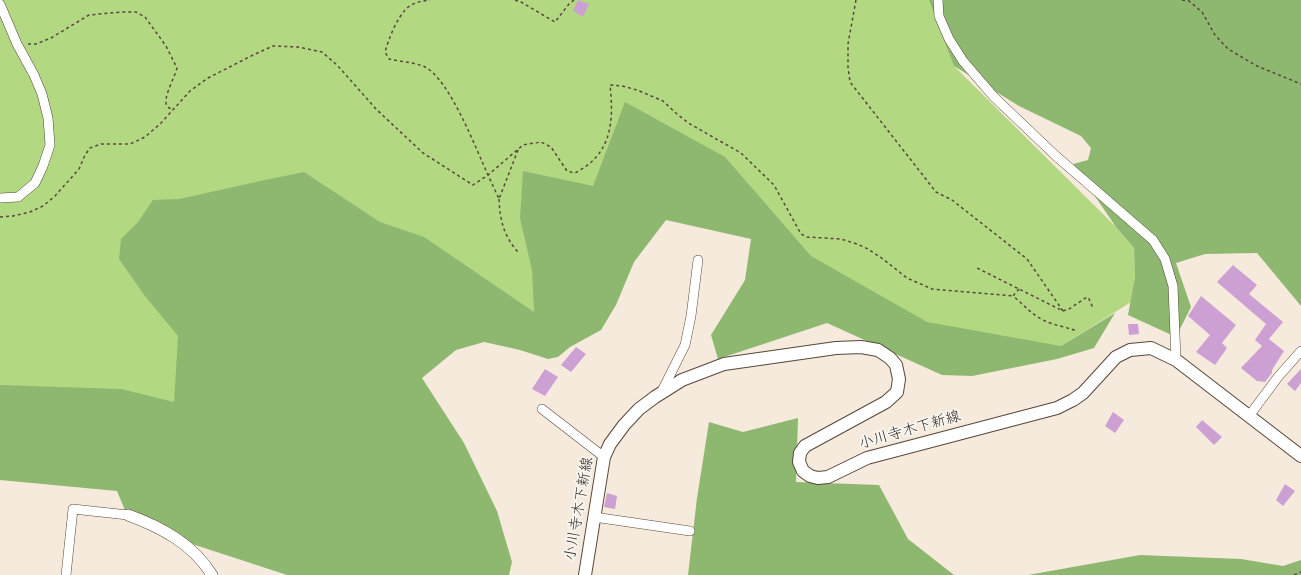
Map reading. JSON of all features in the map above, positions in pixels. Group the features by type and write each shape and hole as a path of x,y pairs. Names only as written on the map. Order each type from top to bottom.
{"main road":[{"name":"小川寺木下新線","path":"585,575 604,457 610,444 624,425 639,409 661,393 682,380 724,364 836,348 861,347 878,350 890,358 896,365 899,379 897,392 886,402 805,446 800,454 799,462 803,471 810,476 818,478 828,477 867,458 1057,408 1083,393 1116,357 1130,350 1151,348 1176,360 1301,456"}],"street":[{"path":"938,0 939,16 950,39 963,60 994,97 1056,156 1154,240 1165,259 1173,286 1176,360"},
{"path":"0,4 17,44 34,75 42,94 48,118 50,145 35,183 18,197 0,198"},
{"path":"661,393 685,344 691,316 698,260"},
{"path":"1249,416 1278,377 1301,352"},
{"path":"542,409 604,457"},
{"path":"66,575 73,509 128,515 150,523 185,544 206,566 212,575"},
{"path":"594,517 690,531"}],"path":[{"path":"430,0 419,1 407,8 393,31 385,52 389,59 410,62 425,67 440,80 461,117 499,199 501,222 511,244 519,253"},
{"path":"515,0 555,22 574,0"},
{"path":"856,0 848,44 848,67 850,82 936,192 952,200 1027,259 1063,311"},
{"path":"1182,0 1189,1 1202,12 1215,35 1228,49 1257,66 1301,84"},
{"path":"17,44 36,44 51,38 89,15 136,12 146,17 166,46 177,68 167,94 166,101 167,106 173,110"},
{"path":"0,217 30,212 44,206 79,169 90,148 101,144 130,144 145,137 190,91 202,83 253,55 273,46 298,47 322,52 337,65 376,109 423,153 473,185 488,175 523,145 541,142 551,147 567,170 575,172 586,167 594,161 606,142 610,129 612,116 610,85 622,86 637,90 663,102 690,124 741,154 774,185 801,234 808,237 841,239 857,244 868,249 907,278 932,289 1012,296 1021,302 1028,311 1044,321 1077,331"},
{"path":"499,199 518,150"},
{"path":"975,267 1063,311 1069,309 1087,297 1093,308"},
{"path":"1012,296 1019,289"},
{"path":"1294,575 1301,572"}],"green space":[{"path":"0,0 940,0 954,66 1116,227 1134,248 1135,277 1131,302 1061,346 898,327 632,131 547,332 206,349 161,432 0,410"},
{"path":"929,0 1301,0 1301,306 1257,253 1205,254 1176,263 1191,307 1176,337 1128,315 1135,277 1134,248 1116,227 1073,164 1088,160 1091,148 1081,136 1019,106 954,66"},
{"path":"625,102 725,157 811,256 927,322 1061,346 1115,313 1094,348 1057,359 972,376 942,375 827,323 718,359 711,335 745,280 751,239 666,220 634,262 616,305 601,330 570,347 558,357 548,359 520,350 484,342 456,350 422,378 464,443 497,511 512,562 509,575 287,575 180,540 127,515 117,491 0,480 0,385 121,389 174,402 178,336 145,296 119,259 121,239 138,222 153,200 179,199 304,172 380,222 424,237 534,312 532,270 520,218 523,171 593,186"},
{"path":"798,418 796,482 879,485 908,539 954,575 688,575 697,498 709,422 743,432"},
{"path":"1140,555 1241,559 1283,566 1301,560 1301,575 1028,575"}],"building":[{"path":"578,0 589,4 583,17 573,11"},
{"path":"1233,265 1257,285 1249,294 1283,322 1269,339 1284,351 1272,370 1272,373 1265,382 1257,381 1241,368 1262,346 1255,340 1266,324 1217,282"},
{"path":"1201,296 1236,325 1222,343 1227,348 1215,365 1196,352 1210,335 1188,316"},
{"path":"1128,324 1138,324 1139,334 1129,335"},
{"path":"576,347 586,354 571,372 561,365"},
{"path":"545,369 558,377 545,396 532,389"},
{"path":"1301,369 1301,383 1295,391 1287,384"},
{"path":"1113,412 1124,420 1115,433 1105,426"},
{"path":"1202,420 1222,437 1214,445 1196,427"},
{"path":"1285,484 1295,491 1283,506 1276,500"},
{"path":"607,493 617,496 615,509 604,507"}]}
